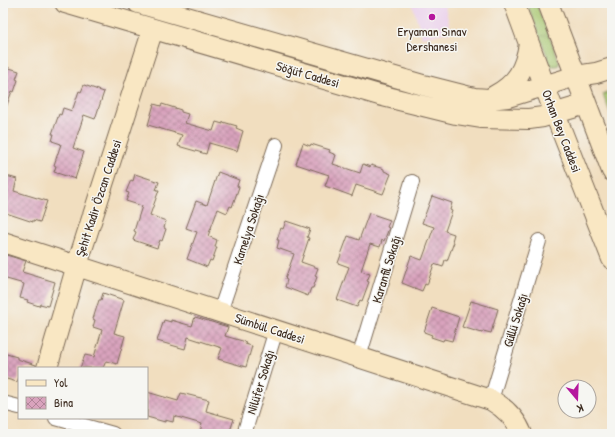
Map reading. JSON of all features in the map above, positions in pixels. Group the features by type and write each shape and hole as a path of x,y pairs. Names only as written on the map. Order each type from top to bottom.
{"main road":[{"name":"Söğüt Caddesi","path":"65,3 379,94 456,114 481,118 515,119 543,117 586,104"},
{"name":"Söğüt Caddesi","path":"138,3 429,87 474,98 489,99 508,97 576,76 596,73 612,68"},
{"name":"Orhan Bey Caddesi","path":"514,3 544,86 612,259"},
{"path":"548,3 612,171"},
{"name":"Şehit Kadir Özcan Caddesi","path":"47,367 77,265 153,29"},
{"path":"489,99 504,91 515,81 527,58 529,44"},
{"name":"Sümbül Caddesi","path":"3,242 491,400 503,407 513,418 522,434"}],"street":[{"name":"Kamelya Sokağı","path":"220,312 276,145"},
{"name":"Karanfil Sokağı","path":"359,357 412,182"},
{"name":"Güllü Sokağı","path":"491,400 539,241"},
{"name":"Nilüfer Sokağı","path":"244,434 276,330"},
{"path":"3,403 18,407"},
{"path":"60,419 112,434"}],"shaded area":[{"name":"Eryaman Sınav Dershanesi","path":"412,3 444,3 451,32 422,37"}],"green space":[{"path":"527,3 536,3 559,61 558,66 551,66"},
{"path":"612,91 612,118 603,94"}],"building":[{"path":"3,66 19,71 14,92 12,91 4,113 3,113"},
{"path":"84,85 104,92 95,119 84,115 73,148 84,152 75,179 54,172 56,166 54,165 61,144 52,141 54,134 52,134 59,114 61,115 63,108 72,111 79,91 81,92"},
{"path":"154,104 161,106 162,104 181,110 181,112 188,114 185,123 213,131 216,122 223,124 223,122 237,126 236,128 243,131 237,151 209,143 206,154 178,146 182,135 148,125"},
{"path":"303,143 330,150 329,152 336,155 333,164 360,173 363,164 370,167 371,165 384,169 384,171 391,174 383,194 356,185 352,196 325,186 329,175 296,164"},
{"path":"218,172 239,180 237,186 239,187 232,207 230,206 227,213 218,209 208,236 217,240 215,247 217,247 212,261 210,260 207,267 187,259 197,232 186,228 196,201 207,205"},
{"path":"135,174 159,182 156,190 159,190 150,215 166,221 164,228 166,229 162,241 160,240 157,248 133,240 136,232 134,231 142,206 126,201 129,193 126,192 131,180 133,181"},
{"path":"3,175 17,179 14,191 47,201 40,222 33,220 33,222 3,212"},
{"path":"432,196 452,203 450,210 452,211 445,231 454,234 452,241 454,242 447,261 445,260 443,267 434,264 427,285 425,284 422,291 402,283 411,256 422,260 434,227 422,223"},
{"path":"369,213 390,220 387,227 389,228 380,247 370,244 361,271 370,274 367,281 369,282 362,301 360,300 357,307 337,300 349,267 338,263 348,236 359,240"},
{"path":"286,221 310,229 307,237 309,238 301,262 318,268 315,276 317,277 308,296 285,287 287,280 285,279 294,254 277,248 279,240 277,240 281,228 283,229"},
{"path":"3,254 26,261 22,272 55,282 48,306 40,304 39,306 27,302 28,300 20,298 24,284 3,278"},
{"path":"103,293 124,300 114,333 125,336 117,364 106,361 103,367 80,367 85,355 94,357 102,330 93,327 95,320 93,319 99,300 101,300"},
{"path":"471,301 498,309 491,333 483,331 482,333 462,327"},
{"path":"432,308 459,317 452,341 444,339 443,341 431,337 432,335 424,332"},
{"path":"195,317 228,327 225,336 246,342 245,344 252,346 246,367 218,359 222,348 188,337 185,349 157,341 164,320 171,322 171,320 192,326"},
{"path":"3,353 36,365 36,367 18,367 17,382 3,378"},
{"path":"148,392 178,401 181,393 209,400 206,411 234,419 229,434 205,434 200,432 202,424 174,416 173,422 165,420 165,422 148,417"}],"place":[{"name":"Eryaman Sınav Dershanesi","path":"432,17"}]}
